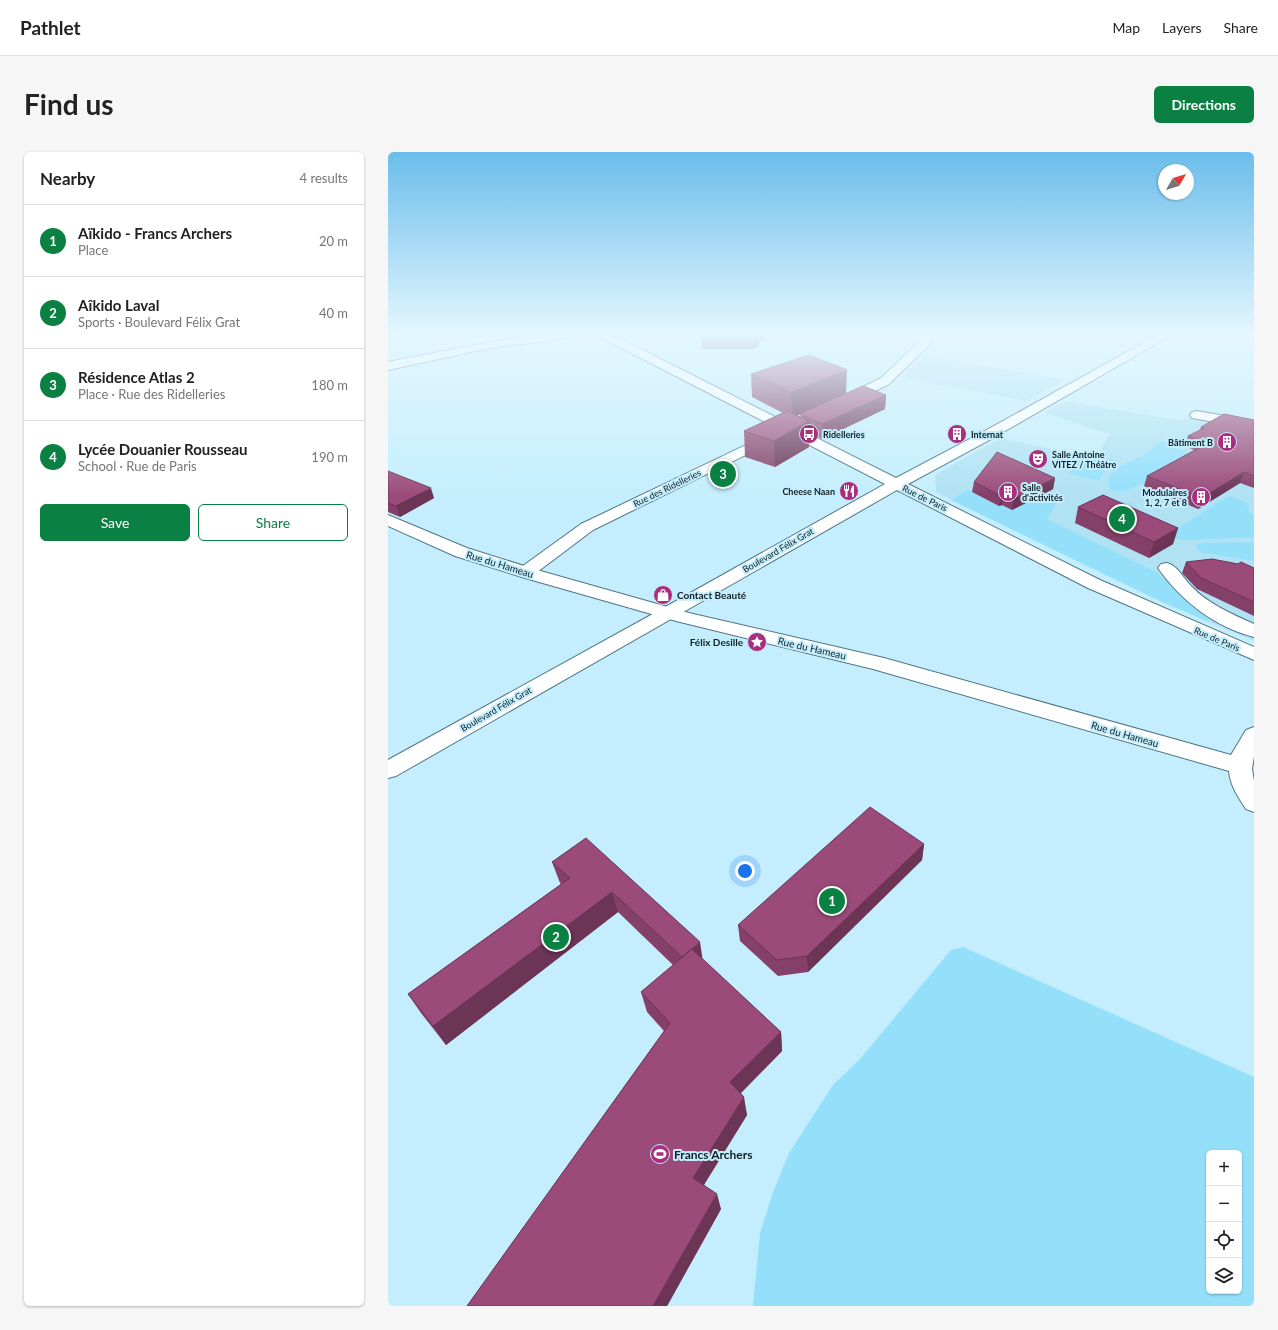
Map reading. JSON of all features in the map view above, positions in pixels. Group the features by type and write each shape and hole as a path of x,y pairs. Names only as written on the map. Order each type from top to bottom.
{"main road":[{"name":"Rue de Paris","path":"707,387 1094,584 1254,654"},
{"path":"831,407 874,387"},
{"name":"Boulevard Félix Grat","path":"388,770 858,504 1072,387"},
{"path":"1197,415 1254,426"},
{"name":"Rue des Ridelleries","path":"526,572 587,527 774,436 787,427 804,419"},
{"name":"Rue du Hameau","path":"388,520 461,552 526,572 683,617 877,663 1240,766"},
{"path":"1167,568 1175,581 1187,594 1208,608 1254,631"},
{"path":"1254,735 1242,756 1240,766 1242,783 1254,803"}],"shaded area":[{"path":"951,387 1053,387 1027,401"},
{"path":"1065,401 1182,421 1186,417 1254,430 1254,641 1162,602 936,492 935,475 1000,438 1096,459 1109,434 1044,413"},
{"path":"1160,441 1194,455 1141,484 1129,489 1112,491 1109,483 1109,477 1113,472 1118,467 1146,454"},
{"path":"1080,455 1096,459 1097,456 1119,461 1106,469 1102,474 1100,481 1069,474"},
{"path":"1051,489 1056,504 1047,519 1156,572 1207,614 1209,622 1162,602 951,500 968,490 999,506"},
{"path":"1229,496 1247,503 1245,504 1249,506 1248,510 1254,516 1254,537 1180,540 1168,534"},
{"path":"1254,542 1254,561 1203,553 1197,549 1196,546 1204,543"},
{"path":"963,947 1254,1077 1254,1306 753,1306 760,1233 773,1192 789,1153 833,1085 860,1059 951,950"}],"building":[{"path":"778,387 806,387 791,393"},
{"path":"861,387 865,387 886,395 822,424 800,414"},
{"path":"787,411 809,421 774,441 744,431"},
{"path":"1224,414 1254,420 1254,476 1244,472 1202,498 1147,476 1207,444 1188,436 1204,428 1201,427"},
{"path":"997,452 1055,478 1014,499 1004,495 1001,496 974,482"},
{"path":"388,471 431,488 396,506 388,503"},
{"path":"1103,495 1178,528 1154,542 1078,507"},
{"path":"1212,559 1238,564 1241,562 1254,568 1254,602 1201,578 1186,562"},
{"path":"870,807 924,844 807,956 777,960 738,925"},
{"path":"586,838 700,942 682,957 612,892 433,1026 408,994 570,878 552,862"},
{"name":"Francs Archers","path":"692,949 781,1032 730,1082 744,1097 693,1178 717,1194 653,1306 467,1306 670,1023 641,992"}],"place":[{"name":"Ridelleries","path":"809,434"},
{"name":"Internat","path":"957,434"},
{"name":"Bâtiment B","path":"1227,442"},
{"name":"Salle Antoine VITEZ / Théâtre","path":"1038,459"},
{"name":"Résidence Atlas 2","path":"723,474"},
{"name":"Cheese Naan","path":"849,491"},
{"name":"Salle d'activités","path":"1008,492"},
{"name":"Modulaires 1, 2, 7 et 8","path":"1201,497"},
{"name":"Lycée Douanier Rousseau","path":"1122,519"},
{"name":"Contact Beauté","path":"663,595"},
{"name":"Félix Desille","path":"757,642"},
{"name":"Aïkido - Francs Archers","path":"832,901"},
{"name":"Aîkido Laval","path":"556,937"},
{"name":"Francs Archers","path":"660,1154"}]}
